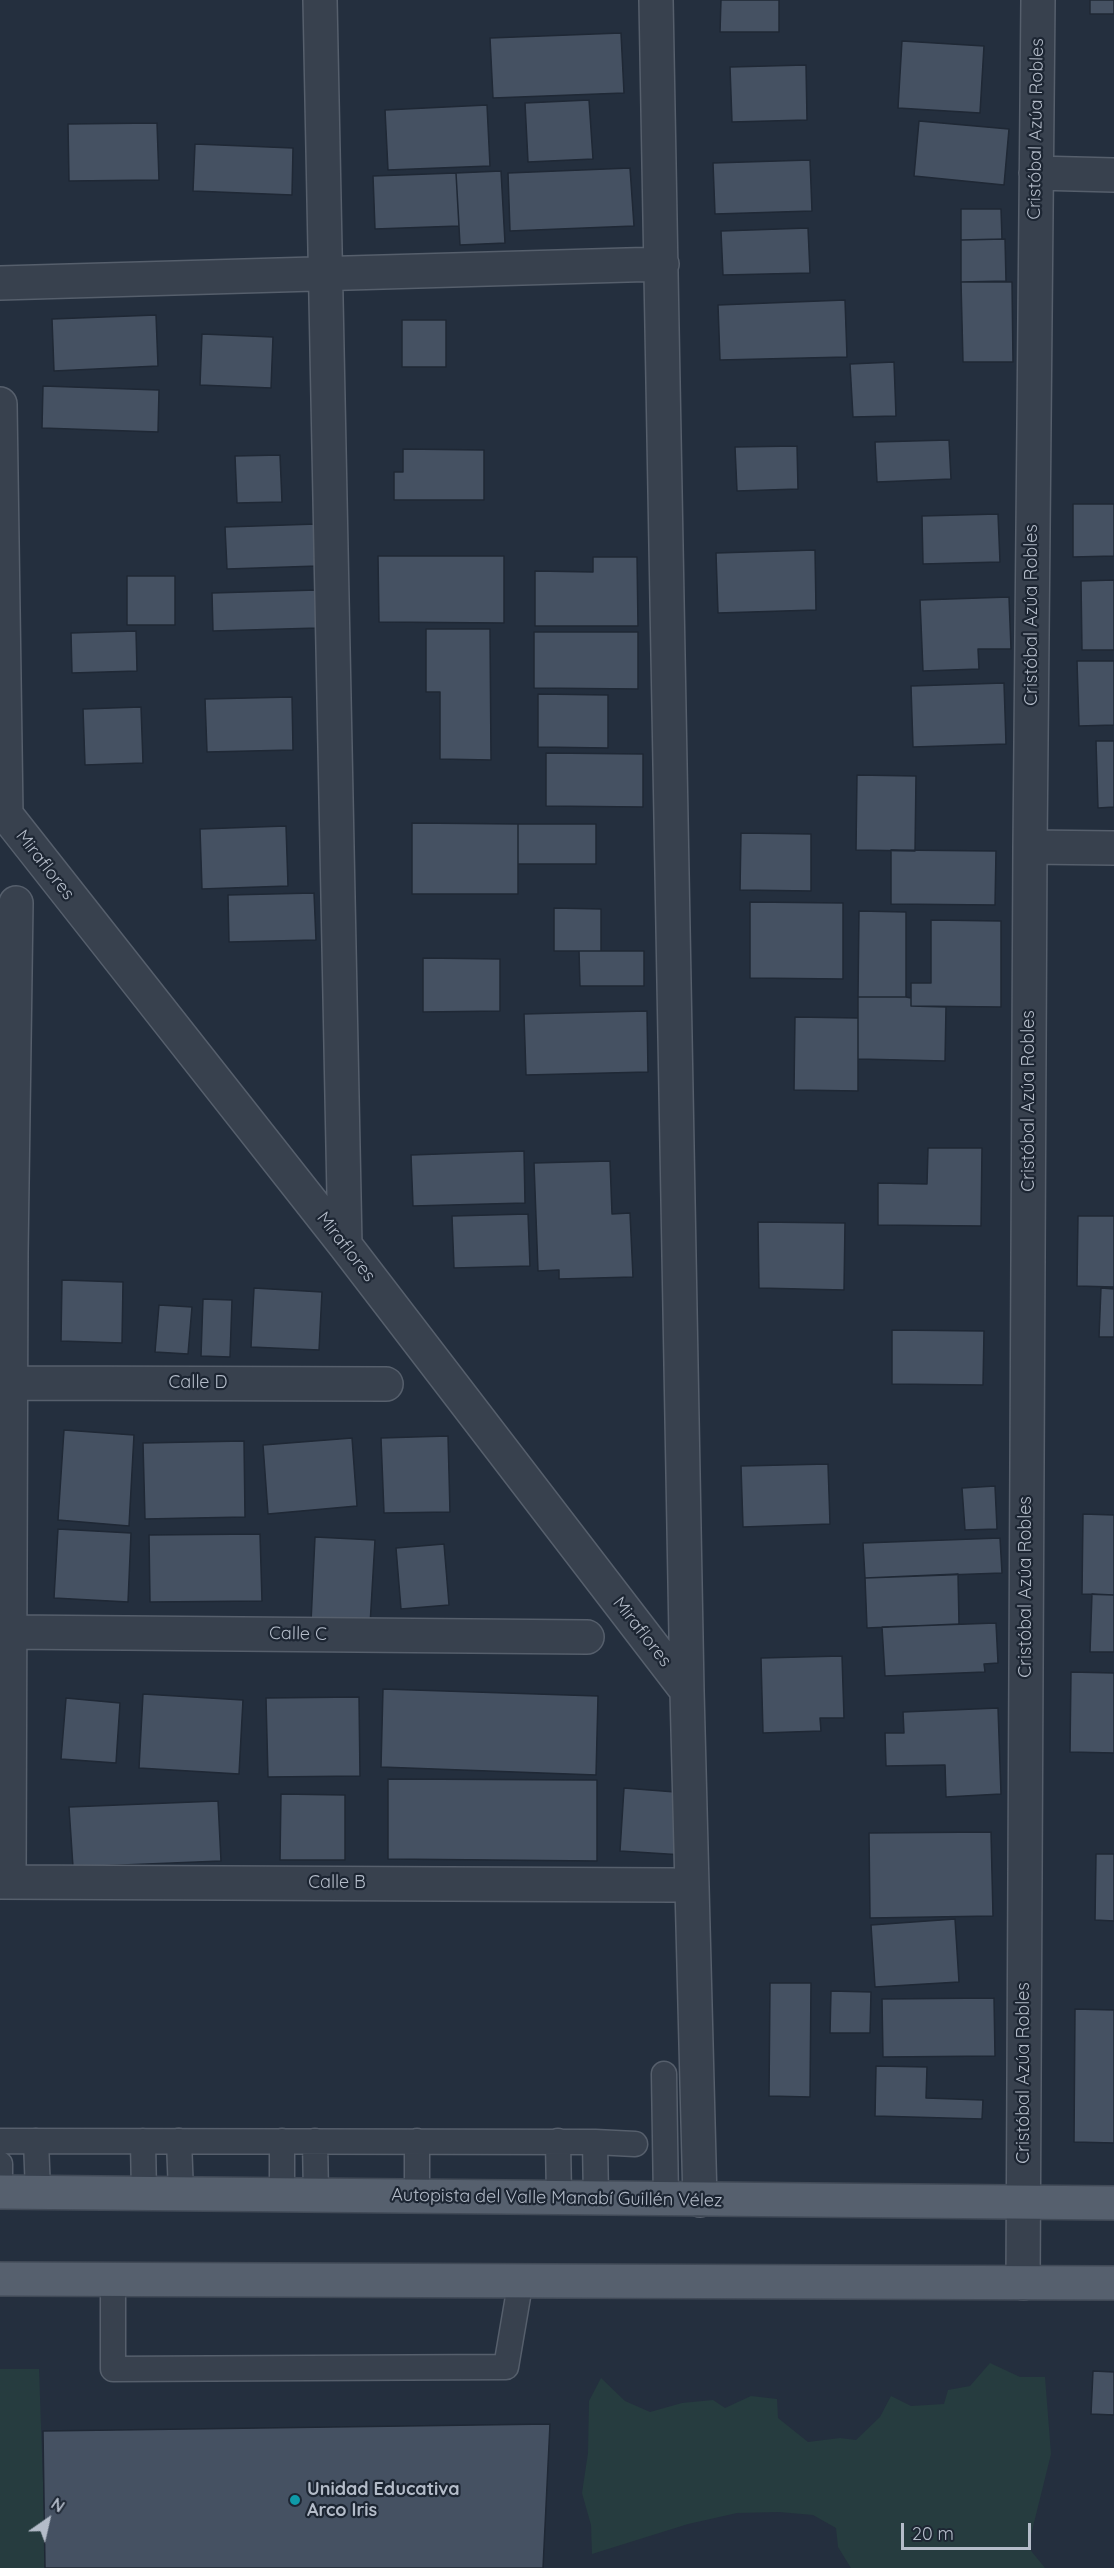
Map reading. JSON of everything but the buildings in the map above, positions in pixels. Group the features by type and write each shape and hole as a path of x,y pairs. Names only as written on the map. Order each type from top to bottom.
{"main road":[{"name":"Autopista del Valle Manabí Guillén Vélez","path":"0,2192 1114,2203"},
{"path":"0,2279 521,2279 1114,2283"}],"street":[{"path":"320,0 345,1245"},
{"path":"656,0 687,1691 700,2200"},
{"name":"Cristóbal Azúa Robles","path":"1023,2283 1030,847 1038,0"},
{"path":"1036,173 1114,175"},
{"path":"0,283 662,264"},
{"path":"0,404 3,811"},
{"name":"Miraflores","path":"3,811 345,1245 687,1691"},
{"path":"1030,847 1114,848"},
{"path":"4,1882 10,1632 11,1383 5,1298 5,1254 16,903"},
{"name":"Calle D","path":"11,1383 386,1384"},
{"name":"Calle C","path":"10,1632 587,1637"},
{"name":"Calle B","path":"4,1882 673,1885"}],"lane":[{"path":"664,2074 666,2200"},
{"path":"0,2141 558,2141 635,2144"},
{"path":"36,2141 38,2192"},
{"path":"143,2141 144,2194"},
{"path":"179,2141 181,2193"},
{"path":"282,2141 282,2194"},
{"path":"315,2141 316,2194"},
{"path":"417,2141 417,2195"},
{"path":"558,2141 559,2197"},
{"path":"595,2142 596,2198"},
{"path":"0,2164 0,2192"},
{"path":"113,2279 113,2369 137,2369 506,2367 521,2279"}],"green space":[{"path":"990,2363 1020,2377 1045,2377 1051,2454 1028,2547 1045,2568 851,2568 838,2547 836,2528 813,2515 779,2512 737,2513 688,2524 592,2554 591,2525 582,2493 588,2453 589,2401 601,2378 625,2401 650,2412 682,2403 713,2400 725,2408 751,2396 777,2399 778,2418 808,2442 840,2438 856,2440 880,2417 891,2396 911,2406 944,2404 948,2390 970,2386"},
{"path":"0,2369 39,2369 46,2568 0,2568"}],"place":[{"name":"Unidad Educativa Arco Iris","path":"295,2500"}]}
